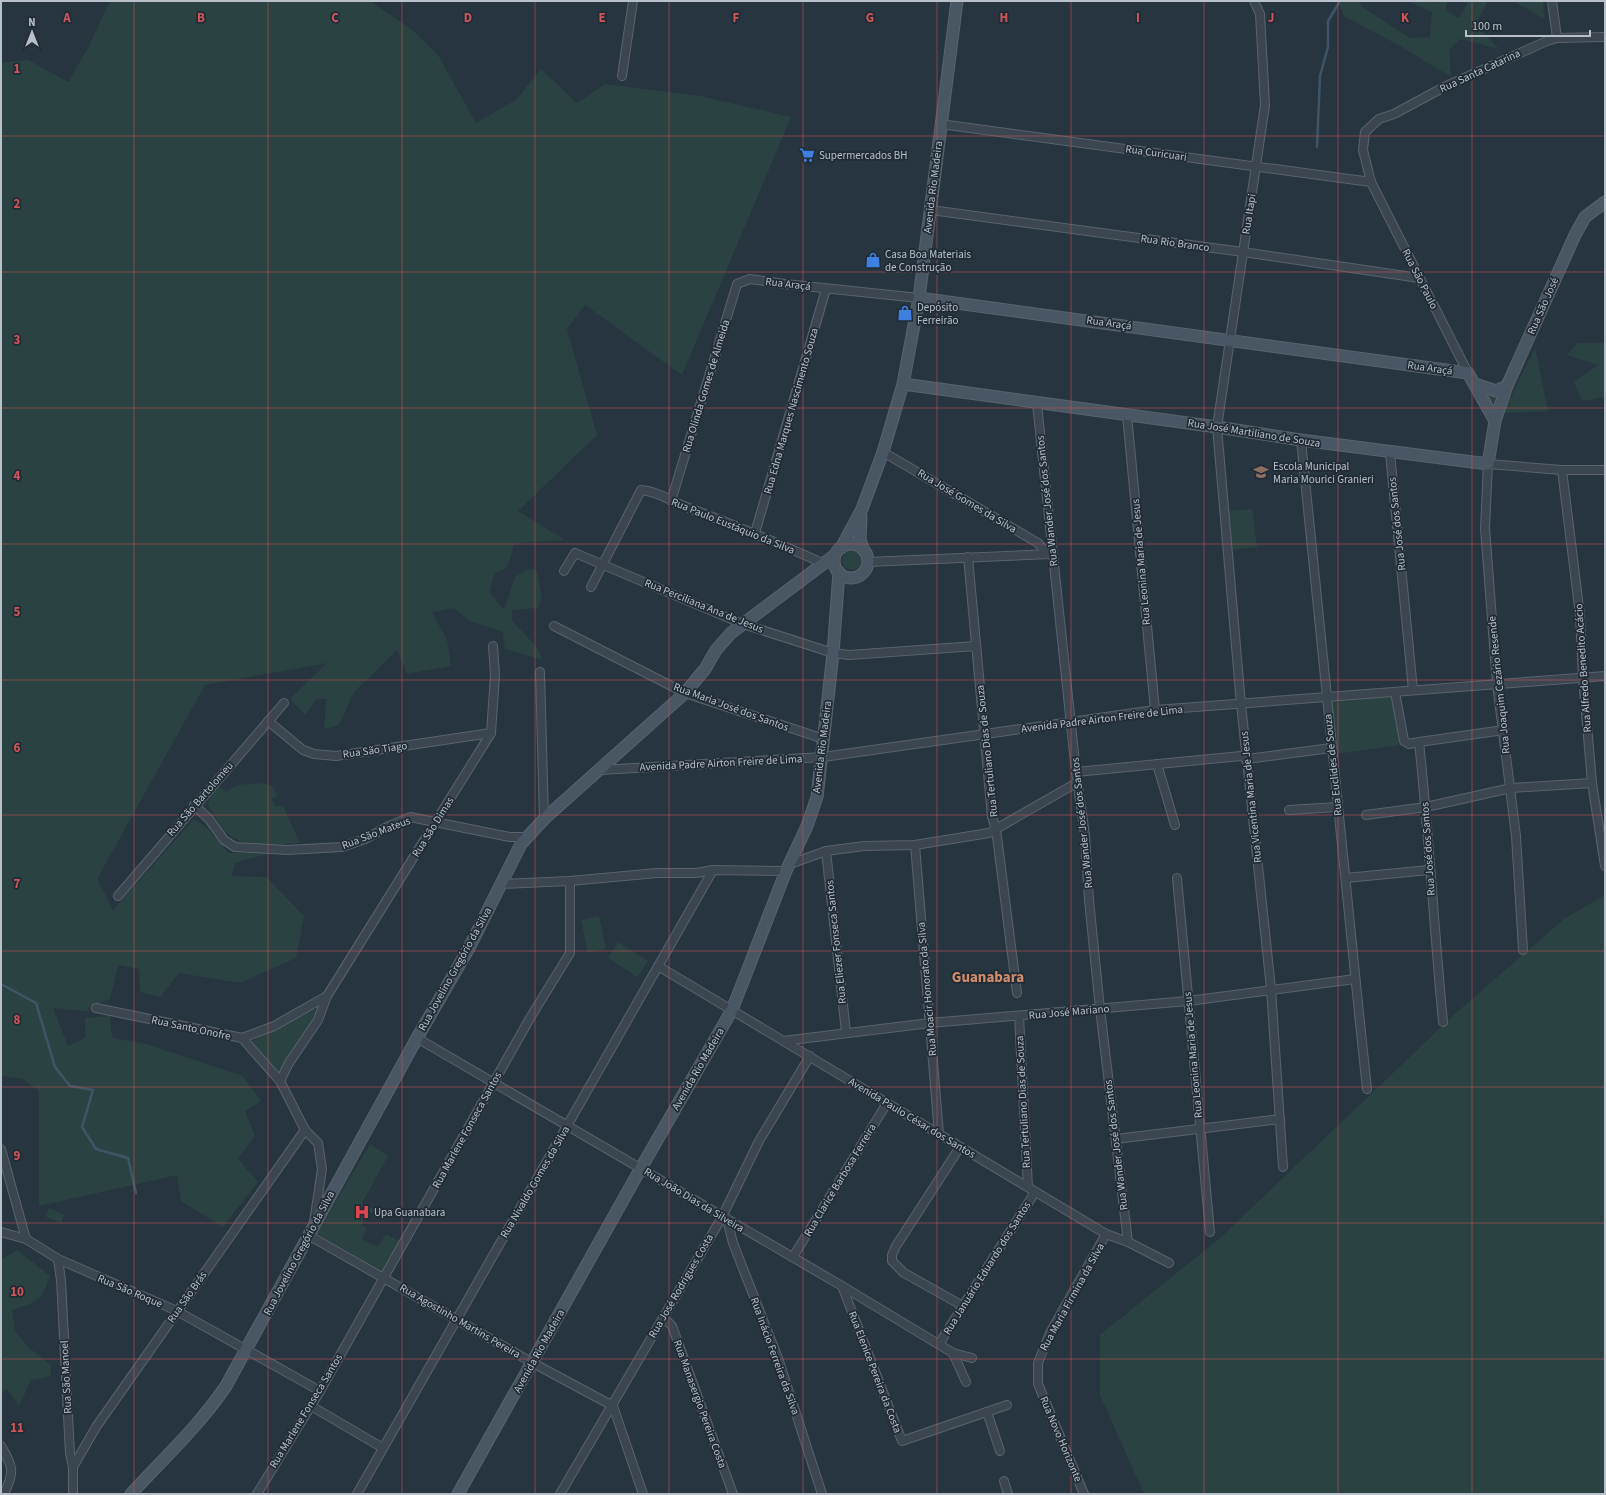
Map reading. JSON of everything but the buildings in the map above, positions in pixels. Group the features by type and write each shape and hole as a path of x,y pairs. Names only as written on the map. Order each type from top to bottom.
{"street":[{"path":"622,76 633,1"},
{"name":"Avenida Rio Madeira","path":"838,551 862,509 883,452 904,384 919,298 931,210 940,124 957,1"},
{"name":"Rua Itapi","path":"1217,427 1265,105 1260,14 1254,1"},
{"path":"1552,1 1557,38"},
{"name":"Rua Santa Catarina","path":"1365,132 1379,120 1394,114 1446,86 1547,41 1557,38 1605,37"},
{"name":"Rua Curicuari","path":"940,124 1372,182"},
{"name":"Rua São Paulo","path":"1365,132 1363,150 1372,182 1418,278 1468,373 1496,421"},
{"name":"Rua São José","path":"1496,421 1507,386 1575,235 1585,217 1605,202"},
{"name":"Rua Rio Branco","path":"931,210 1243,252 1418,278"},
{"name":"Rua Araçá","path":"750,279 826,289 919,298 1468,373"},
{"name":"Rua Olinda Gomes de Almeida","path":"671,501 737,284 750,279"},
{"name":"Rua Edna Marques Nascimento Souza","path":"755,533 826,289"},
{"name":"Rua José Martiliano de Souza","path":"904,384 1037,404 1217,427 1390,452 1488,464 1562,470 1605,470"},
{"path":"1474,384 1496,391 1507,386"},
{"name":"Rua Wander José dos Santos","path":"1037,404 1050,554 1085,835 1089,900 1100,1009 1128,1242"},
{"name":"Rua Leonina Maria de Jesus","path":"1128,415 1155,710"},
{"name":"Rua Joaquim Cezário Resende","path":"1496,421 1488,464 1485,528 1497,684 1504,730 1516,836 1523,950"},
{"name":"Rua Vicentina Maria de Jesus","path":"1217,427 1241,704 1271,989 1283,1167"},
{"name":"Rua Euclides de Souza","path":"1301,440 1325,697 1346,878 1367,1088"},
{"name":"Rua José Gomes da Silva","path":"883,452 1038,543 1050,554"},
{"name":"Rua José dos Santos","path":"1390,452 1413,690"},
{"name":"Rua Alfredo Benedito Acácio","path":"1562,470 1580,615 1583,678 1592,783 1605,866"},
{"name":"Rua Paulo Eustáquio da Silva","path":"602,565 641,490 651,491 671,501 755,533 825,564"},
{"name":"Avenida Rio Madeira","path":"862,509 860,534 863,548"},
{"path":"825,564 838,570 847,577 856,577 866,570 868,562 868,557 863,548 850,544 838,551 838,570"},
{"name":"Rua Jovelino Gregório da Silva","path":"131,1494 215,1402 248,1350 308,1235 417,1038 469,948 521,844 544,819 685,693 706,669 716,650 731,632 825,564 838,551"},
{"name":"Rua Perciliana Ana de Jesus","path":"564,571 575,553 743,624 833,653 849,655 976,646"},
{"path":"868,562 1050,554"},
{"name":"Rua Tertuliano Dias de Souza","path":"968,557 992,817 996,829 1017,993"},
{"path":"591,587 602,565"},
{"name":"Avenida Rio Madeira","path":"458,1494 533,1363 641,1168 732,1010 788,868 807,826 817,797 823,757 833,653 837,608 838,570"},
{"name":"Avenida Rio Madeira","path":"837,608 845,589 856,577"},
{"name":"Rua Maria José dos Santos","path":"554,626 685,693 824,739"},
{"name":"Rua São Dimas","path":"280,1081 289,1064 318,1020 327,996 492,733 495,675 493,646"},
{"path":"540,672 544,819"},
{"name":"Avenida Padre Airton Freire de Lima","path":"600,770 823,757 1155,710 1605,676"},
{"path":"1395,692 1404,741 1409,744 1504,730"},
{"name":"Rua São Bartolomeu","path":"118,896 194,805 284,702"},
{"name":"Rua São Tiago","path":"268,721 303,750 314,754 336,756 492,733"},
{"name":"Rua José dos Santos","path":"1419,742 1426,807 1429,870 1443,1022"},
{"path":"1076,772 1241,756 1247,759 1331,748"},
{"path":"1157,764 1175,825"},
{"path":"501,884 570,881 657,873 696,873 713,870 788,868 826,852 864,846 915,845 990,833 1078,782"},
{"path":"1366,815 1426,807 1511,788 1592,783"},
{"name":"Rua São Mateus","path":"194,805 209,820 224,840 235,847 287,850 342,847 365,839 410,817 510,837 527,837"},
{"path":"1289,810 1337,807"},
{"name":"Rua Moacir Honorato da Silva","path":"915,845 939,1134"},
{"name":"Rua Eliezer Fonseca Santos","path":"826,852 846,1032"},
{"name":"Rua Nivaldo Gomes da Silva","path":"357,1494 713,870"},
{"path":"1346,878 1429,870"},
{"name":"Rua Leonina Maria de Jesus","path":"1177,878 1210,1232"},
{"name":"Rua Marlene Fonseca Santos","path":"257,1494 311,1406 385,1278 530,1018 570,953 570,881"},
{"name":"Avenida Paulo César dos Santos","path":"658,966 1106,1234 1128,1242 1169,1263"},
{"name":"Rua José Mariano","path":"783,1041 846,1032 930,1023 1188,1001 1355,979"},
{"name":"Rua São Dimas","path":"242,1038 274,1026 327,996"},
{"name":"Rua Santo Onofre","path":"96,1008 242,1038 280,1081 305,1130 318,1143 322,1168 314,1225"},
{"name":"Rua Tertuliano Dias de Souza","path":"1019,1016 1028,1187"},
{"name":"Rua João Dias da Silveira","path":"417,1038 842,1286 953,1353 972,1358"},
{"name":"Rua José Rodrigues Costa","path":"560,1494 663,1317 724,1218 758,1141 810,1056"},
{"name":"Rua Clarice Barbosa Ferreira","path":"792,1257 886,1103"},
{"path":"1116,1139 1280,1119"},
{"name":"Rua São Brás","path":"73,1467 96,1427 305,1130"},
{"path":"960,1147 896,1246 892,1255 892,1261 904,1273 963,1306"},
{"path":"1,1149 26,1239"},
{"name":"Rua Januário Eduardo dos Santos","path":"939,1344 1035,1192"},
{"name":"Rua Inácio Ferreira da Silva","path":"724,1218 778,1358 822,1494"},
{"name":"Rua São Roque","path":"1,1232 26,1239 58,1260 177,1311 320,1390"},
{"name":"Rua Maria Firmina da Silva","path":"1038,1384 1038,1363 1042,1348 1106,1234"},
{"name":"Rua Agostinho Martins Pereira","path":"308,1235 533,1363 612,1406"},
{"name":"Rua São Manoel","path":"58,1260 61,1280 70,1454 73,1467 73,1494"},
{"name":"Rua Elenice Pereira da Costa","path":"842,1286 902,1441 1007,1405"},
{"name":"Rua Manasergio Pereira Costa","path":"663,1317 672,1326 734,1494"},
{"path":"953,1353 966,1382"},
{"name":"Rua Novo Horizonte","path":"1038,1384 1084,1494"},
{"path":"311,1406 383,1448"},
{"path":"612,1406 643,1494"},
{"path":"987,1412 1000,1451"},
{"path":"1,1446 12,1467 12,1478 4,1494"},
{"path":"1004,1481 1008,1494"}],"green space":[{"path":"110,1 370,1 411,29 438,55 476,123 516,100 541,69 577,103 605,84 700,96 791,117 682,375 585,305 567,329 597,435 518,511 565,540 514,543 511,558 507,566 499,572 494,573 490,593 504,610 515,577 528,569 537,571 542,597 538,608 512,610 512,621 535,645 543,660 505,649 503,632 470,621 454,608 432,612 447,640 451,666 407,674 397,650 354,692 339,725 324,729 326,699 317,699 305,715 290,699 327,663 205,685 97,879 113,910 194,819 206,827 228,853 270,853 235,863 232,876 266,877 304,916 296,958 240,983 179,973 160,997 140,992 139,969 118,965 110,999 86,1009 95,1012 53,1008 68,1046 85,1038 85,1018 110,1016 112,1038 146,1044 243,1076 261,1101 245,1111 255,1136 238,1159 258,1182 223,1227 181,1201 177,1175 39,1206 39,1091 23,1079 1,1076 1,63 28,60 68,82 88,48"},
{"path":"1338,1 1360,1 1361,6 1410,38 1430,37 1432,12 1409,1 1434,1 1438,4 1438,1 1447,1 1446,11 1459,18 1469,1 1484,1 1487,3 1475,24 1499,49 1460,39 1449,50 1451,77 1402,47 1344,16"},
{"path":"1514,1 1543,1 1544,19"},
{"path":"1577,343 1605,343 1605,397 1582,401 1574,382 1598,365 1567,355"},
{"path":"1535,348 1548,411 1504,413 1493,407 1486,395 1496,395 1495,406 1509,401"},
{"path":"1252,509 1257,547 1232,550 1228,511"},
{"path":"848,550 856,550 862,556 862,564 856,570 848,570 842,564 842,556"},
{"path":"1392,696 1399,745 1337,754 1329,702"},
{"path":"259,783 271,785 278,796 272,799 275,806 283,806 300,843 262,845 243,842 227,833 219,824 208,805 212,790 218,785 226,792 237,785"},
{"path":"1605,895 1605,1494 1144,1494 1100,1395 1100,1335 1220,1238 1457,1012 1564,919"},
{"path":"599,916 606,949 588,953 581,920"},
{"path":"618,942 648,961 637,977 608,958"},
{"path":"320,1007 277,1078 246,1044"},
{"path":"370,1144 388,1156 362,1203 377,1211 376,1213 368,1213 361,1225 367,1228 362,1239 378,1247 386,1234 399,1241 382,1271 317,1234"},
{"path":"49,1208 64,1215 61,1223 46,1217"},
{"path":"17,1250 50,1276 44,1292 37,1300 12,1310 15,1331 28,1347 51,1365 51,1376 31,1380 19,1406 7,1389 1,1393 1,1260"}],"waterway":[{"path":"1317,147 1320,76 1328,47 1328,21 1340,1"},
{"path":"1,984 36,1003 55,1067 70,1086 93,1090 82,1127 96,1149 128,1158 136,1193"}],"place":[{"name":"Supermercados BH","path":"807,155"},
{"name":"Casa Boa Materiais de Construção","path":"873,260"},
{"name":"Depósito Ferreirão","path":"905,313"},
{"name":"Escola Municipal Maria Mourici Granieri","path":"1261,472"},
{"name":"Upa Guanabara","path":"362,1212"}],"district":[{"name":"Guanabara","path":"988,977"}]}
